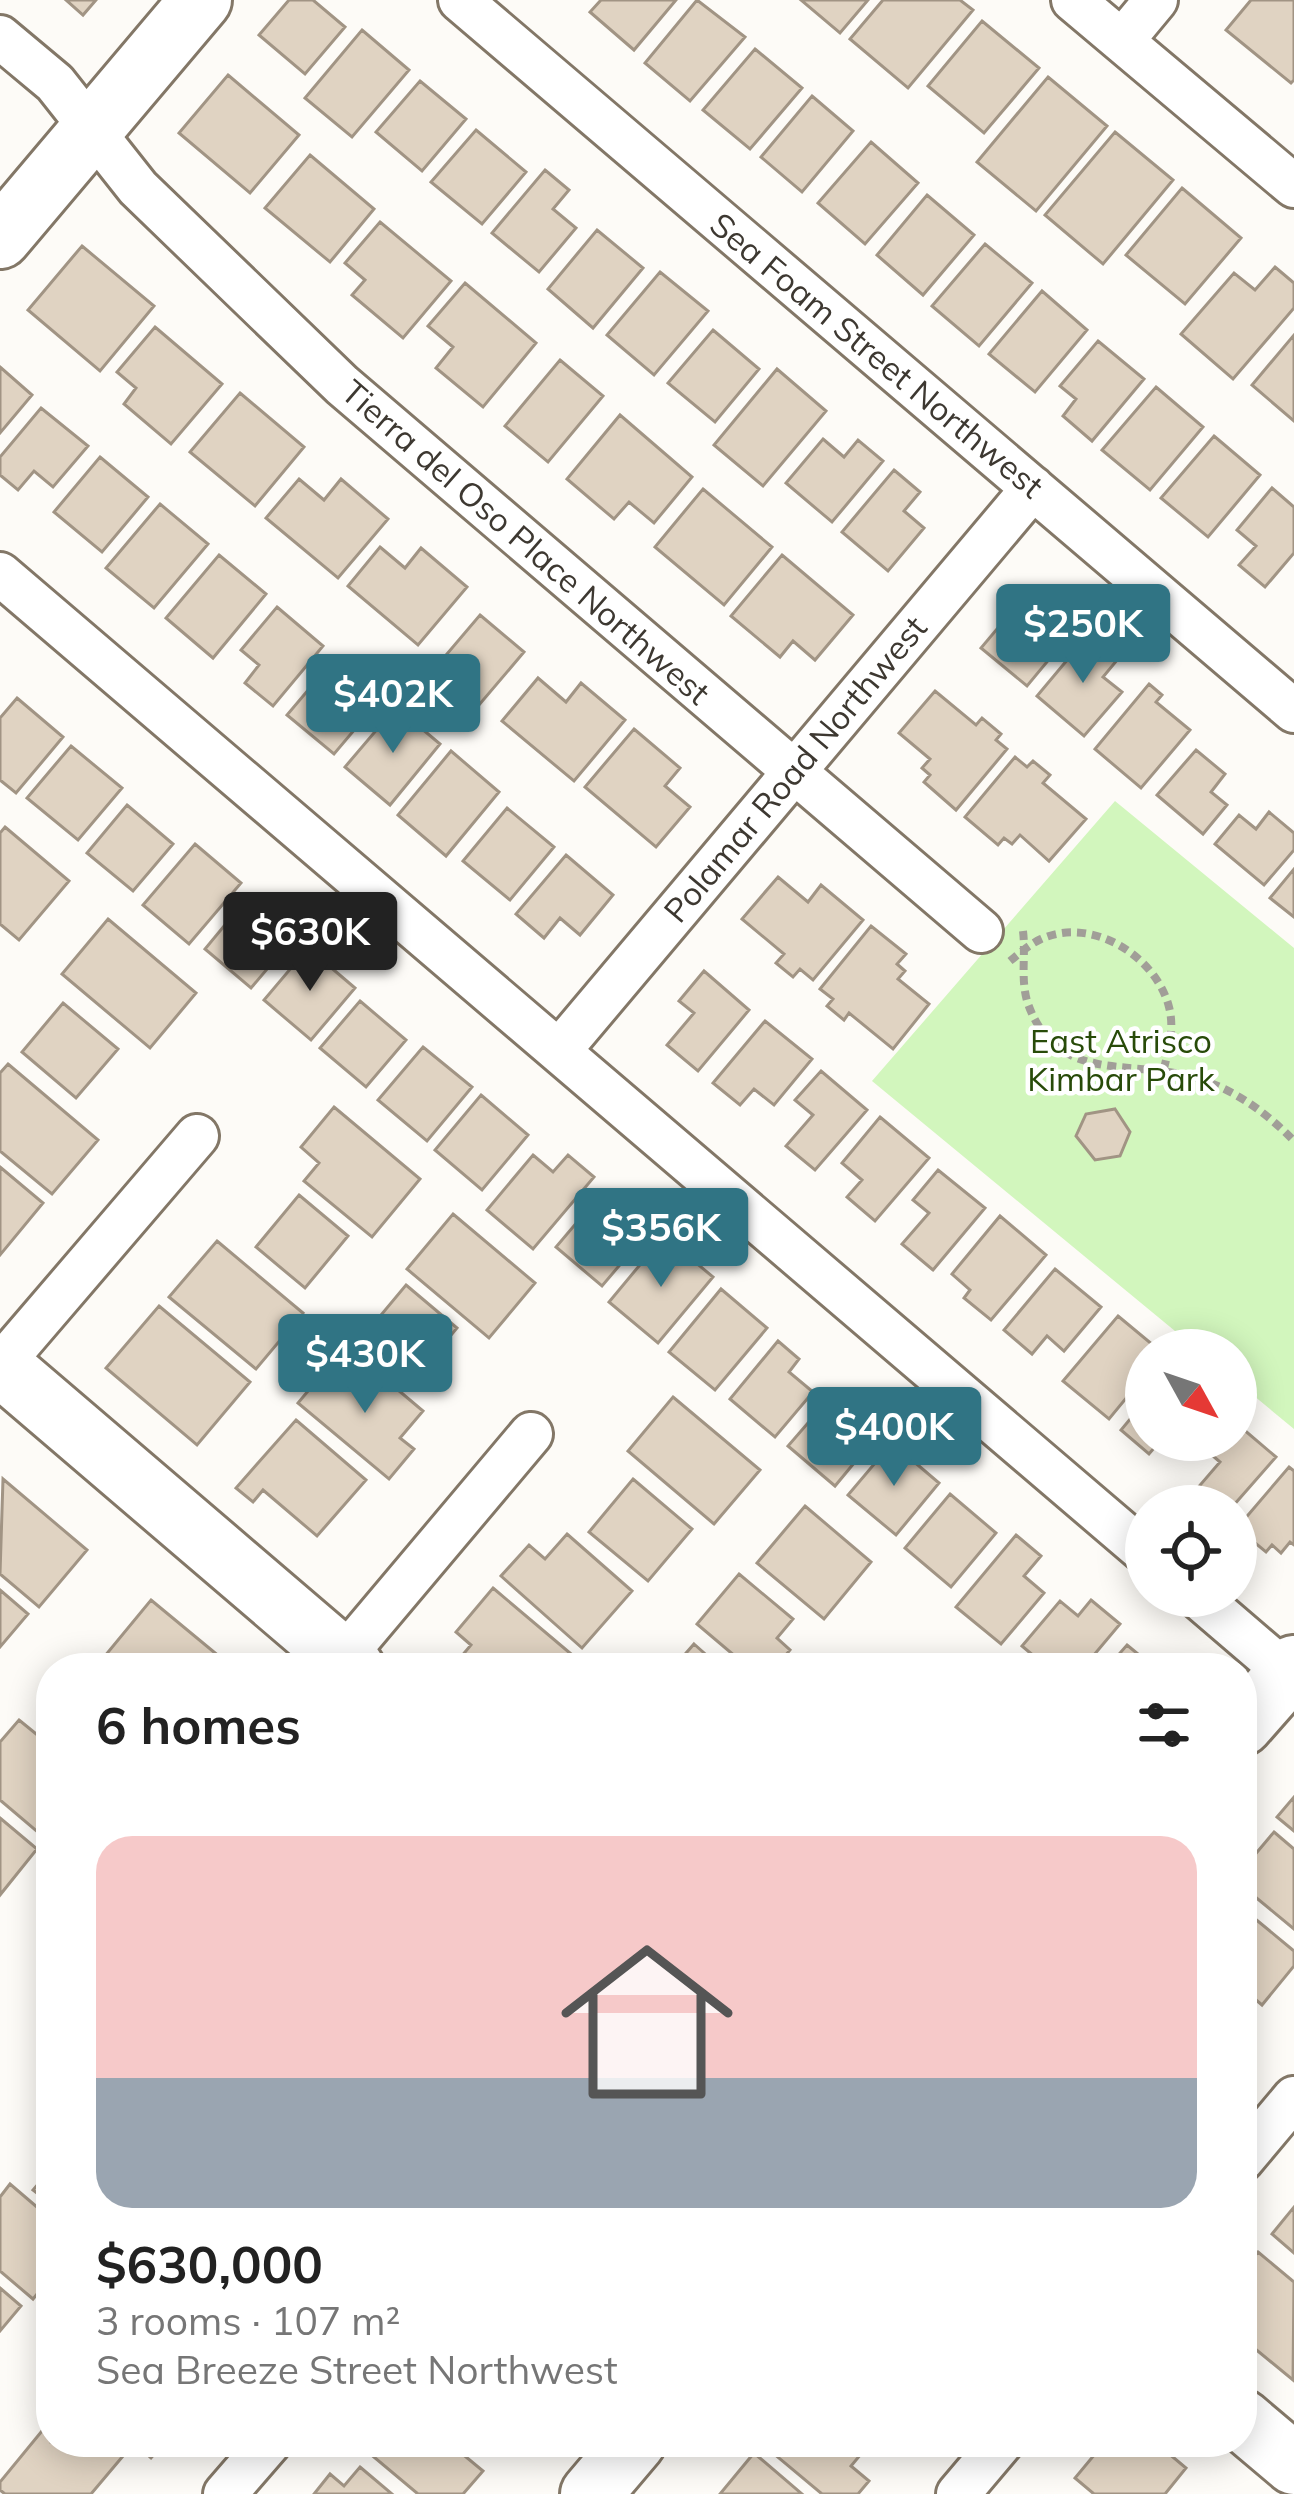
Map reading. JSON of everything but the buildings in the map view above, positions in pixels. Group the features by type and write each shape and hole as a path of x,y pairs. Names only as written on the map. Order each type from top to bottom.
{"street":[{"path":"0,238 202,0"},
{"name":"Sea Foam Street Northwest","path":"460,0 1294,711"},
{"path":"1073,0 1294,186"},
{"path":"1122,40 1156,0"},
{"name":"Tierra del Oso Place Northwest","path":"0,38 55,83 138,188 342,385 794,771 1001,926"},
{"name":"Polamar Road Northwest","path":"559,1051 1033,488"},
{"path":"0,574 1125,1535"},
{"path":"197,1136 0,1366 329,1653"},
{"path":"353,1653 531,1434"},
{"path":"1224,1617 1291,1670 1257,1708"},
{"path":"1257,2142 1294,2098"},
{"path":"1257,2433 1294,2464"},
{"path":"225,2494 257,2457"},
{"path":"591,2494 622,2457"},
{"path":"958,2494 989,2457"}],"path":[{"path":"1001,926 1024,950 1029,1005 1048,1036 1090,1065 1184,1075 1237,1096 1262,1111 1294,1141"},
{"path":"1004,967 1040,939 1076,932 1124,947 1151,972 1168,1003 1173,1032 1162,1072"}],"green space":[{"name":"East Atrisco Kimbar Park","path":"1115,801 1294,948 1294,1429 1257,1398 1257,1329 1173,1329 872,1081"}]}
